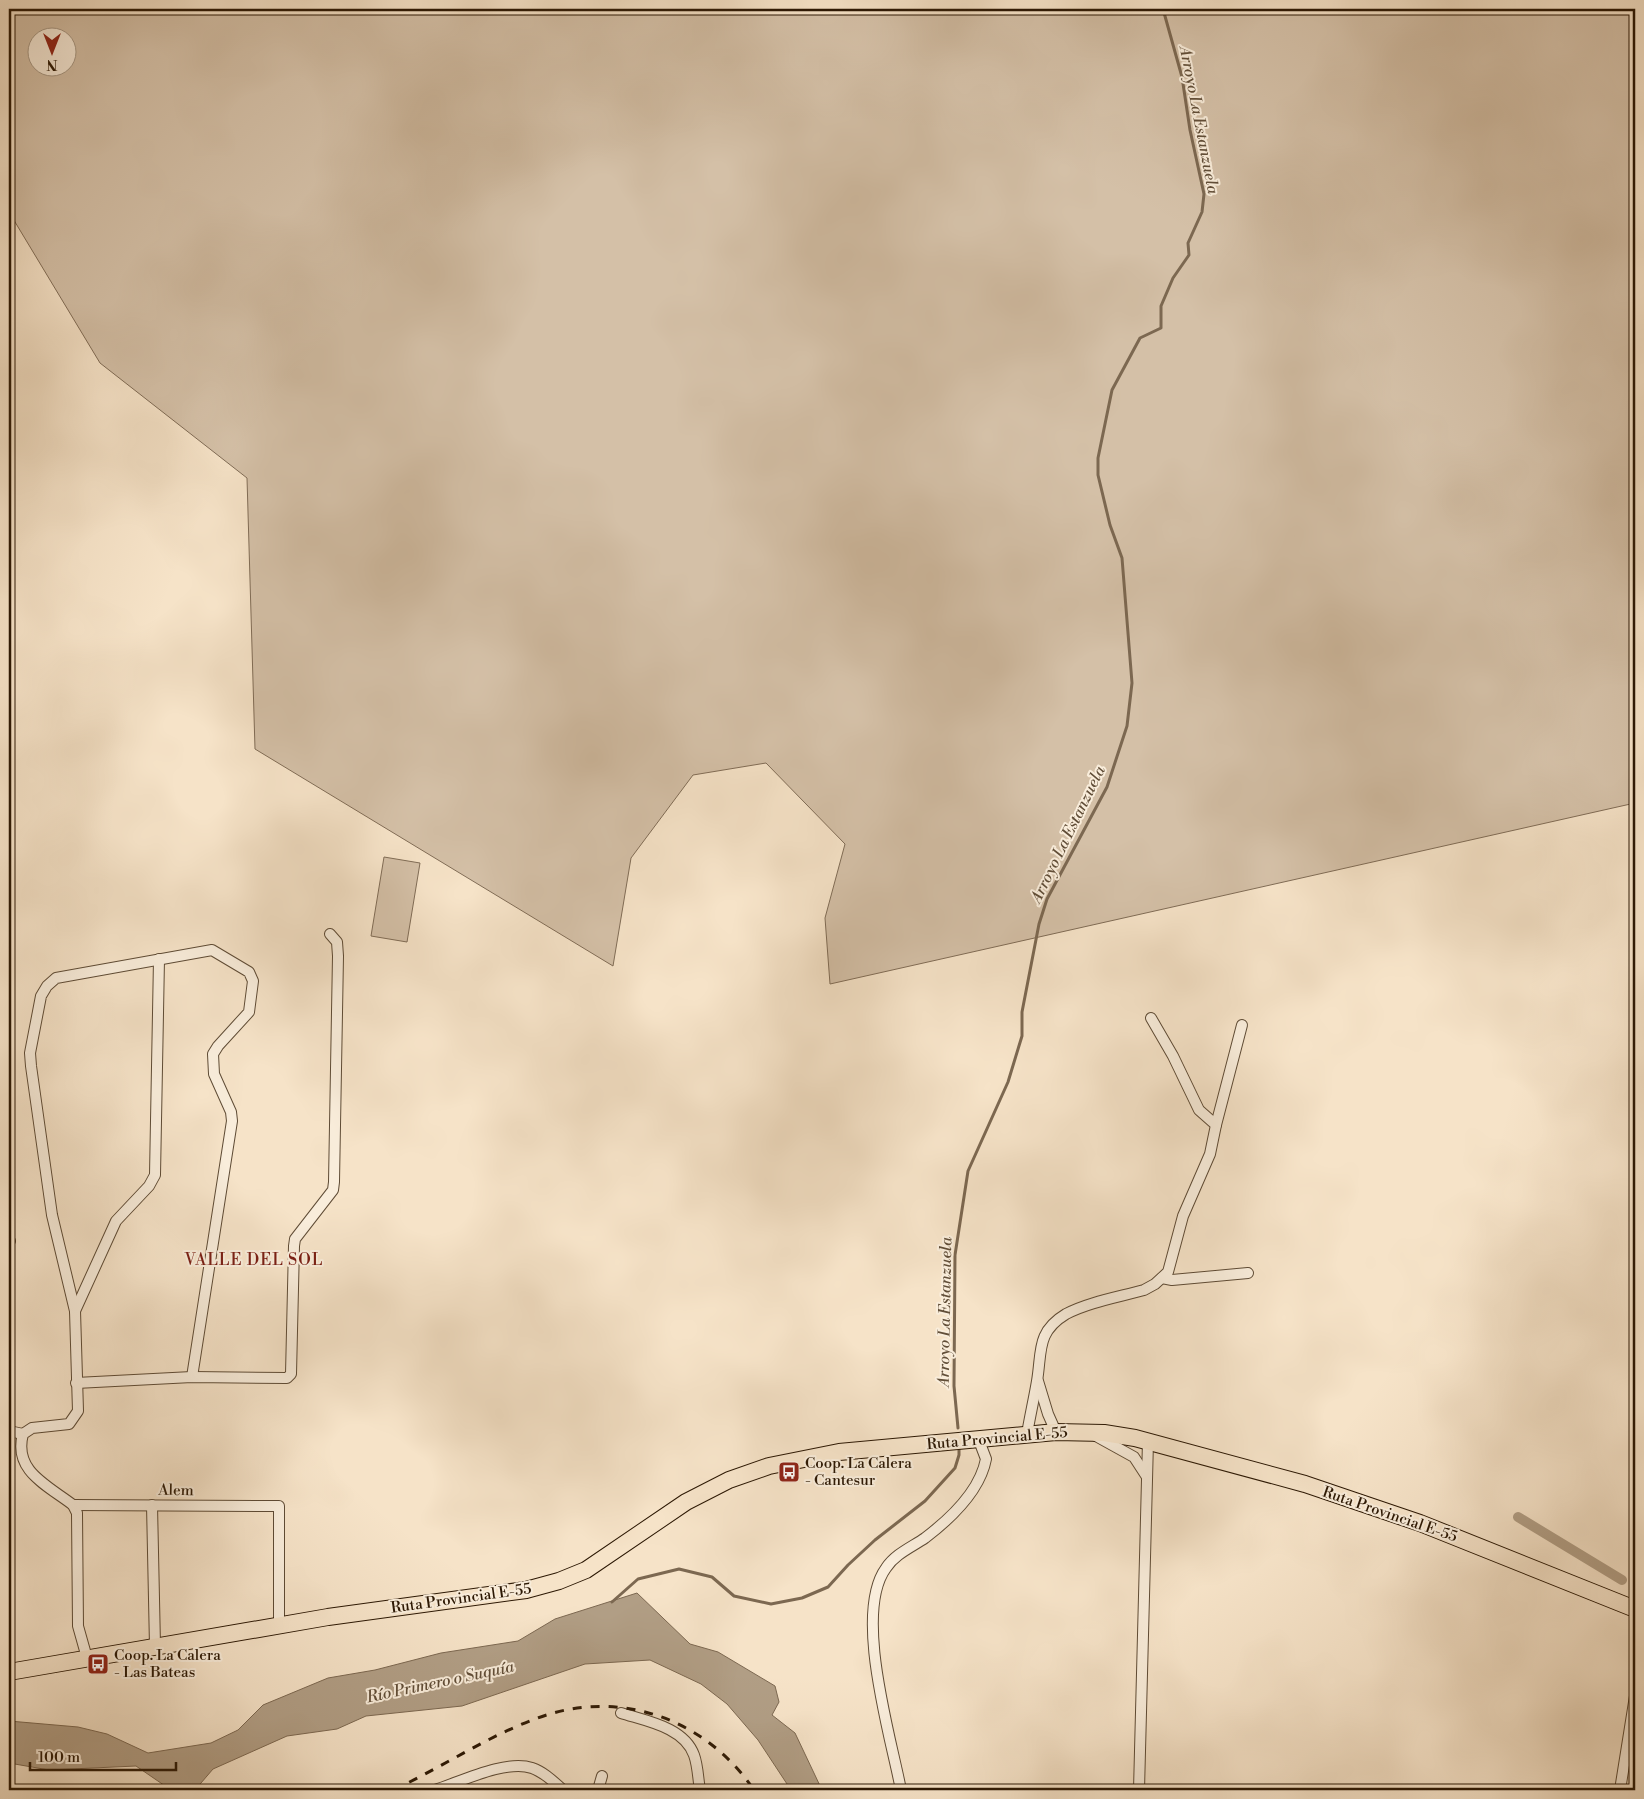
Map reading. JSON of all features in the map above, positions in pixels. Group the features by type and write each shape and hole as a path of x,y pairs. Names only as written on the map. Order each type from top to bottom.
{"main road":[{"name":"Ruta Provincial E-55","path":"9,1672 279,1626 506,1594 544,1586 586,1570 686,1502 729,1480 755,1470 792,1460 839,1452 1056,1432 1088,1432 1148,1441 1256,1470 1372,1505 1635,1609"}],"street":[{"path":"76,1383 192,1377 287,1378 291,1374 294,1246 296,1239 333,1190 334,1182 338,956 337,942 330,934"},
{"path":"87,1658 78,1626 77,1513 72,1505 25,1466 20,1456 23,1434 32,1428 69,1424 76,1418 78,1411 75,1311 52,1215 32,1081 30,1053 41,996 47,986 56,978 212,950 249,972 253,981 249,1012 218,1046 214,1054 214,1074 231,1112 232,1121 192,1377"},
{"path":"75,1311 113,1227 149,1186 155,1175 158,959"},
{"path":"1151,1018 1173,1056 1199,1110 1216,1125"},
{"path":"1027,1434 1037,1379 1040,1347 1044,1336 1057,1321 1076,1310 1144,1290 1168,1272 1183,1216 1210,1154 1242,1025"},
{"path":"1162,1278 1172,1280 1248,1273"},
{"path":"1037,1379 1056,1432"},
{"path":"9,1430 23,1434"},
{"path":"1088,1432 1134,1457 1142,1466 1148,1480"},
{"path":"901,1790 875,1664 875,1597 886,1567 949,1518 979,1480 986,1459 978,1438"},
{"path":"1139,1790 1148,1441"},
{"name":"Alem","path":"72,1505 279,1506 279,1626"},
{"path":"152,1505 155,1646"},
{"path":"1620,1790 1635,1696"},
{"path":"621,1713 667,1728 680,1736 693,1753 700,1790"},
{"path":"435,1790 488,1772 516,1766 531,1768 544,1774 563,1790"},
{"path":"598,1790 602,1776"}],"shaded area":[{"path":"9,9 1635,9 1635,803 830,984 825,918 845,844 766,763 693,775 631,858 613,966 255,749 247,478 100,363 9,212"},
{"path":"384,857 420,863 407,942 371,936"}],"water":[{"name":"Río Primero o Suquía","path":"637,1593 690,1644 718,1652 775,1686 779,1702 772,1715 795,1733 822,1790 791,1790 758,1740 727,1704 701,1684 650,1660 585,1664 462,1706 366,1716 337,1729 287,1736 213,1769 195,1790 171,1790 136,1766 49,1770 9,1763 9,1721 78,1727 107,1734 148,1753 211,1743 238,1730 263,1705 328,1678 375,1670 441,1653 518,1641 555,1619"}],"waterway":[{"name":"Arroyo La Estanzuela","path":"958,1428 954,1386 955,1255 968,1171 1008,1082 1022,1036 1022,1012 1039,924 1047,899 1107,787 1127,726 1132,683 1122,558 1110,525 1098,475 1098,458 1112,390 1140,338 1161,328 1161,306 1173,278 1189,255 1188,243 1202,212 1204,194 1190,130 1182,77 1163,9"},
{"name":"Arroyo La Estanzuela","path":"612,1602 638,1579 679,1569 712,1577 734,1596 771,1604 802,1598 828,1587 875,1540 925,1501 955,1468 959,1447"},
{"path":"1518,1517 1622,1580"}],"railway":[{"path":"393,1790 517,1726 566,1710 597,1706 628,1708 657,1716 685,1727 711,1744 734,1765 754,1790"}],"place":[{"name":"Coop. La Calera - Cantesur","path":"789,1472"},
{"name":"Coop. La Calera - Las Bateas","path":"98,1664"}],"district":[{"name":"VALLE DEL SOL","path":"254,1259"}]}
